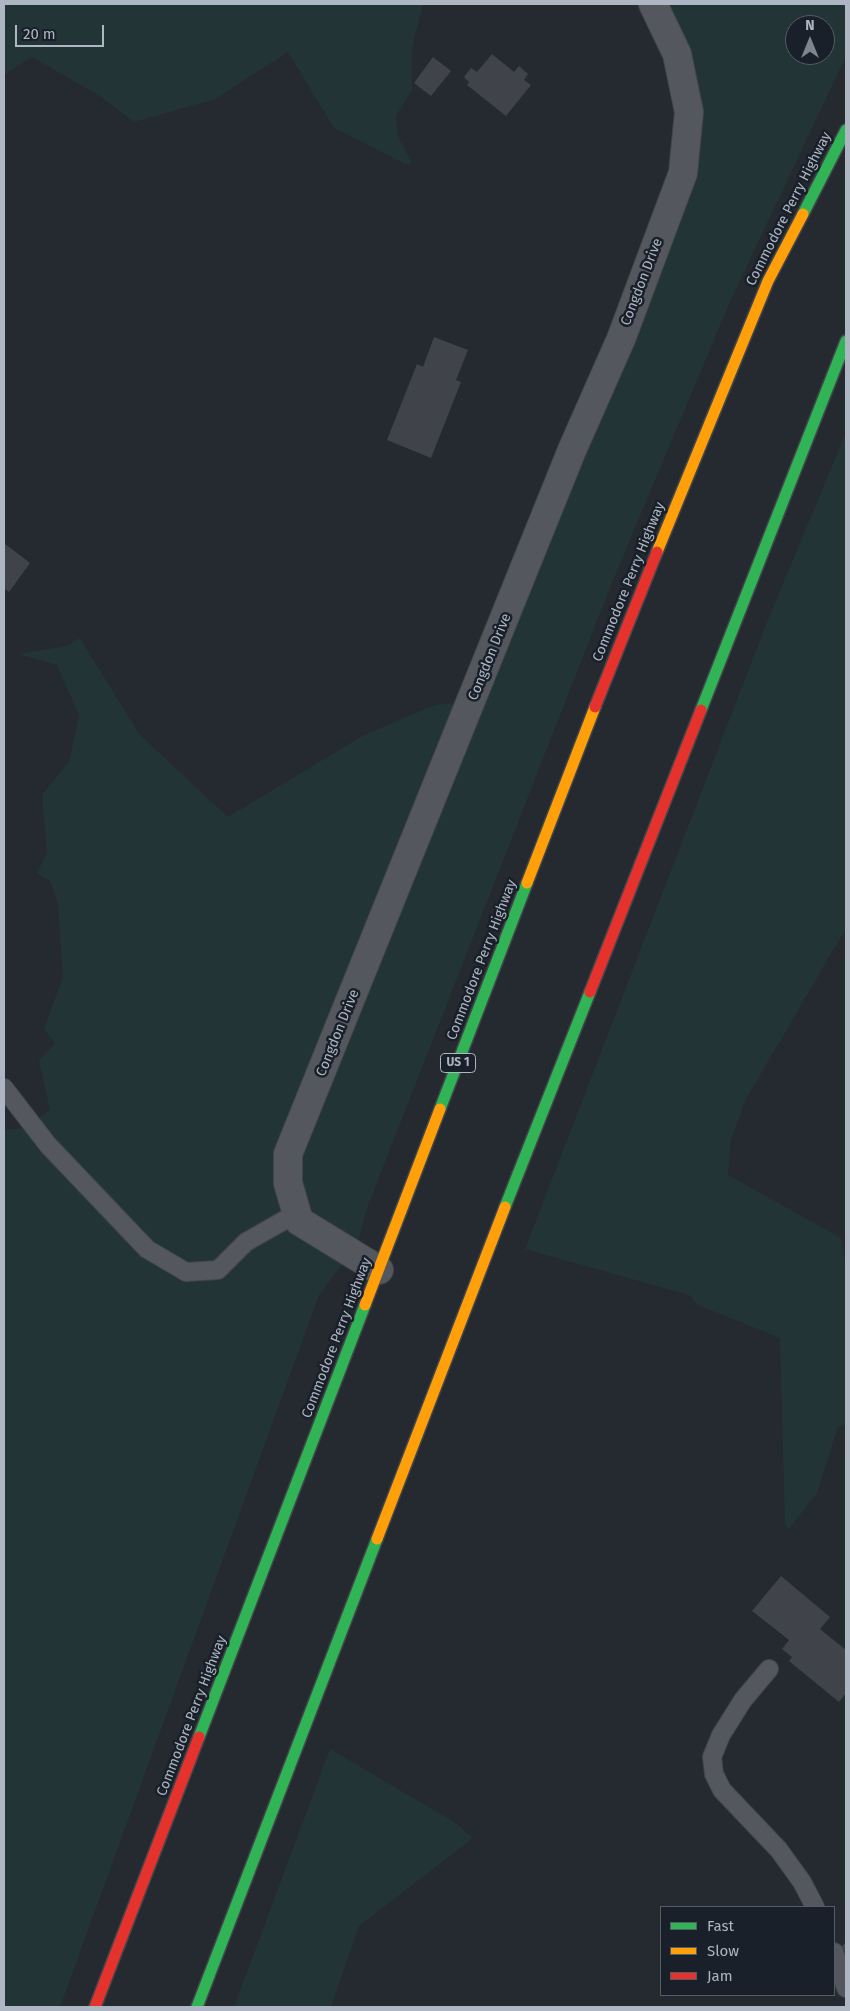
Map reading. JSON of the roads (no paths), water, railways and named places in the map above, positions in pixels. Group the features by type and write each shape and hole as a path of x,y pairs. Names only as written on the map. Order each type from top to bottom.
{"highway":[{"name":"Commodore Perry Highway","path":"95,2007 600,696 740,346 768,281 846,130"},
{"path":"197,2007 466,1307 846,341"}],"street":[{"name":"Congdon Drive","path":"379,1270 299,1221 288,1183 288,1154 572,450 621,339 683,173 689,112 677,54 653,4"}],"lane":[{"path":"4,1088 48,1145 147,1250 186,1272 218,1270 246,1242 297,1213"},
{"path":"769,1669 743,1700 721,1735 712,1757 714,1774 722,1790 779,1850 802,1882 814,1906"},
{"path":"835,1955 846,1988"}]}
